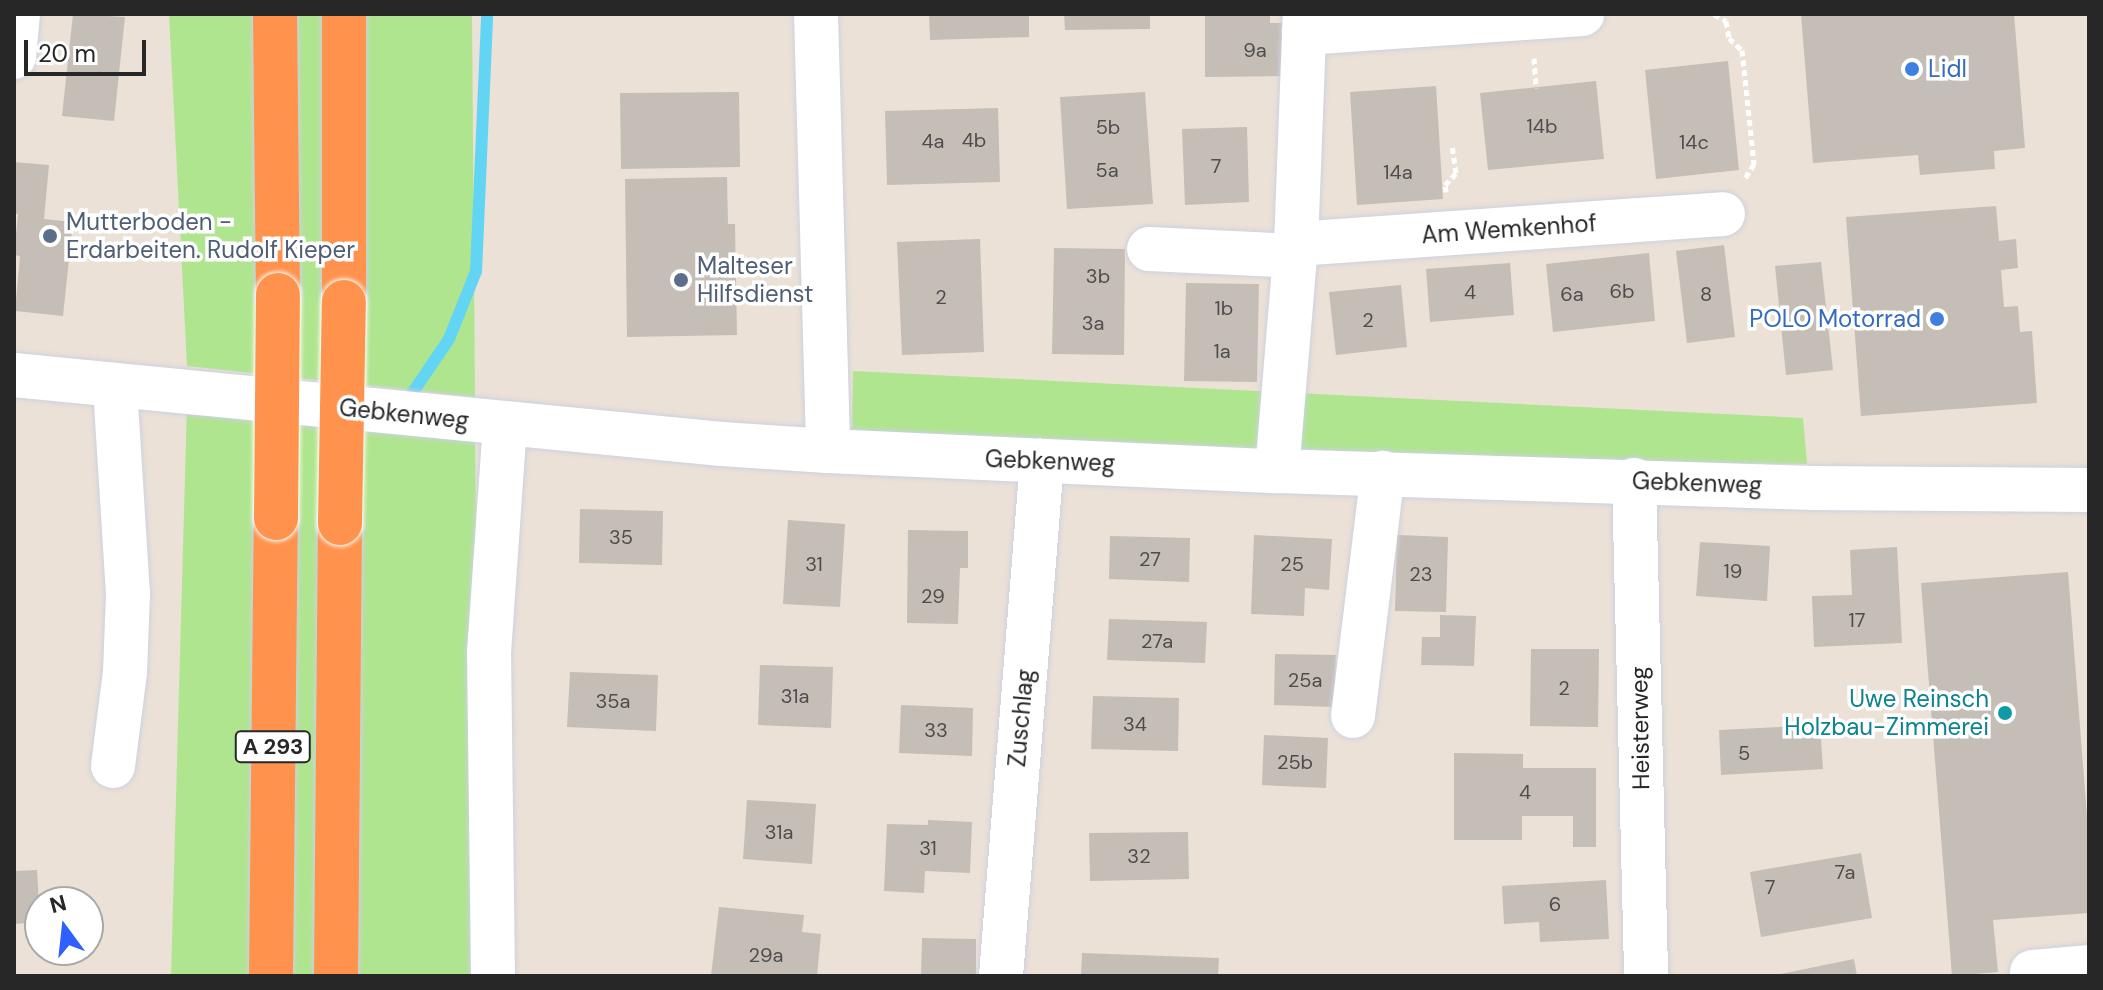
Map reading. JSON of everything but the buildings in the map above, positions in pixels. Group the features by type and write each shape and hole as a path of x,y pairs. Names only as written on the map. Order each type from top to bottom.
{"highway":[{"name":"A 293","path":"271,976 278,295 275,14"},
{"name":"A 293","path":"336,976 344,14"}],"street":[{"path":"14,57 18,14"},
{"path":"816,14 828,451"},
{"path":"1277,471 1295,250 1304,24 1582,14"},
{"name":"Am Wemkenhof","path":"1149,249 1295,250 1723,214"},
{"name":"Gebkenweg","path":"14,375 505,424 828,451 1277,471 1814,488 2089,490"},
{"path":"113,766 125,672 128,594 115,387"},
{"path":"493,976 489,653 505,424"},
{"name":"Zuschlag","path":"1001,976 1042,461"},
{"path":"1353,716 1383,473"},
{"name":"Heisterweg","path":"1634,480 1646,976"},
{"path":"2032,972 2089,967"}],"path":[{"path":"1714,14 1726,21 1729,38 1742,50 1754,164 1723,214"}],"green space":[{"path":"169,14 472,14 475,397 187,366"},
{"path":"853,371 1803,418 1807,464 1277,457 852,434"},
{"path":"187,405 475,439 481,976 171,976"}],"waterway":[{"path":"413,392 449,339 476,271 487,14"}],"place":[{"name":"Lidl","path":"1912,69"},
{"name":"Mutterboden - Erdarbeiten. Rudolf Kieper","path":"50,236"},
{"name":"Malteser Hilfsdienst","path":"681,280"},
{"name":"POLO Motorrad","path":"1937,319"},
{"name":"Uwe Reinsch Holzbau-Zimmerei","path":"2005,713"}]}
